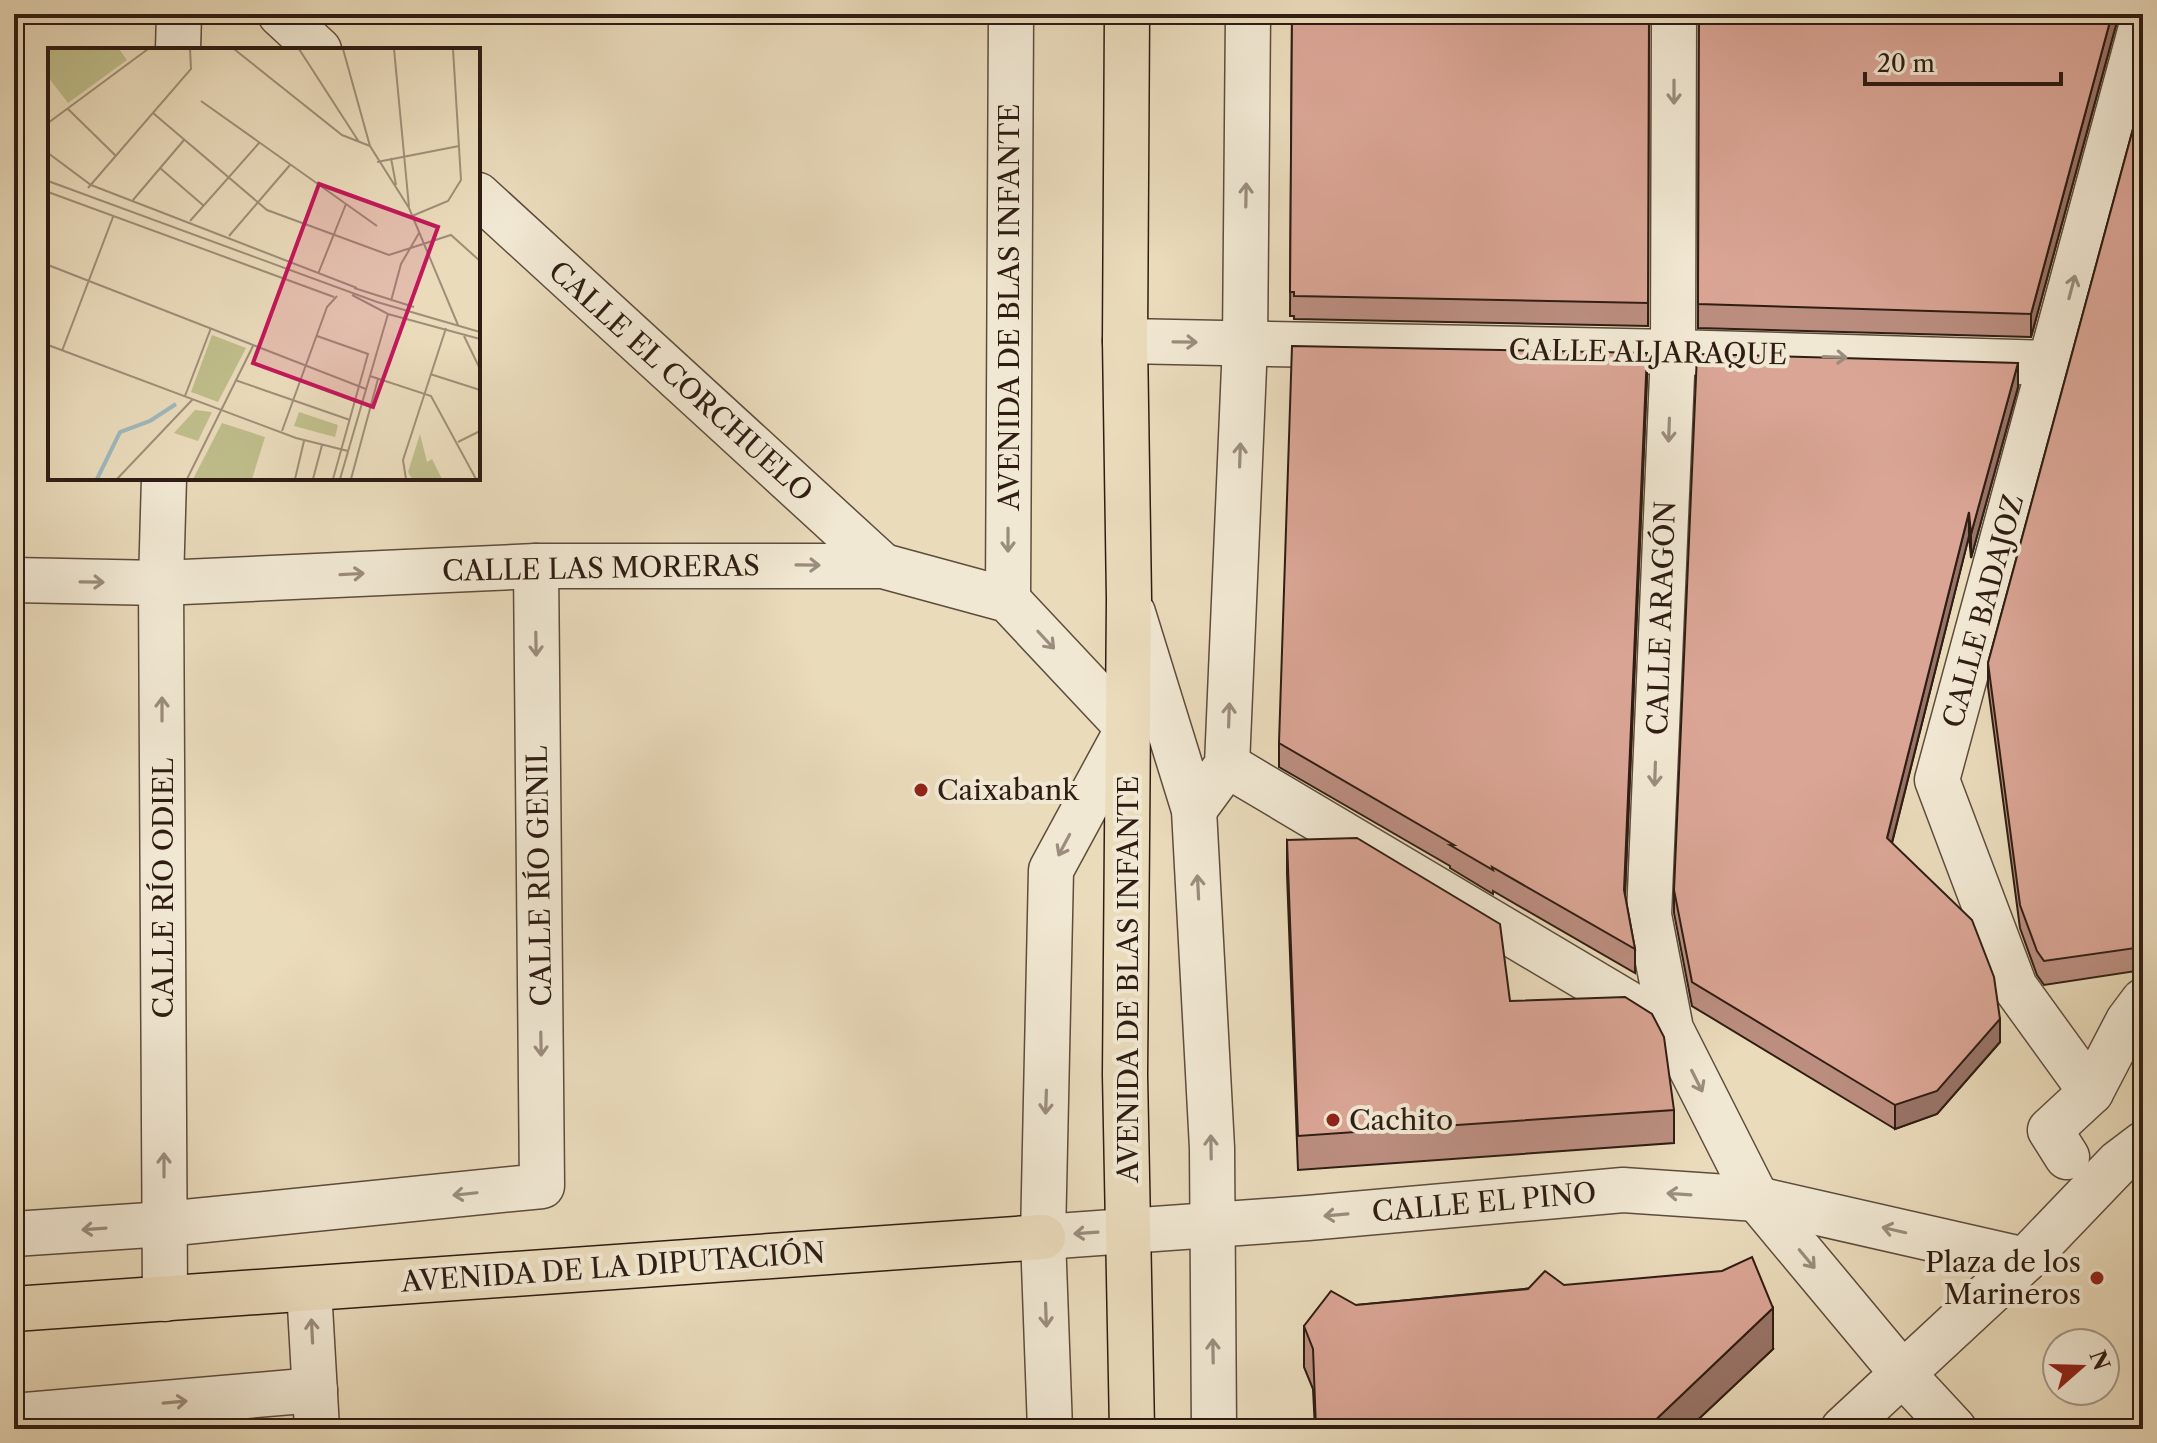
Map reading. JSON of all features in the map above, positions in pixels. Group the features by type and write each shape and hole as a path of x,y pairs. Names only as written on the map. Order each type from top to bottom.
{"main road":[{"name":"AVENIDA DE BLAS INFANTE","path":"1127,14 1125,341 1129,599 1125,1075 1132,1429"},
{"name":"AVENIDA DE LA DIPUTACIÓN","path":"14,1309 1043,1237"}],"street":[{"path":"178,48 179,14"},
{"path":"280,14 317,48"},
{"name":"AVENIDA DE BLAS INFANTE","path":"1008,600 1011,14"},
{"path":"1194,810 1227,765 1245,344 1248,14"},
{"name":"CALLE ARAGÓN","path":"1674,14 1673,352 1649,915 1671,1029 1757,1199 1903,1374"},
{"name":"CALLE BADAJOZ","path":"2091,1092 2015,987 1937,780 2143,20"},
{"name":"CALLE EL CORCHUELO","path":"480,197 883,566"},
{"path":"1125,341 1245,344"},
{"name":"CALLE ALJARAQUE","path":"1245,344 2052,363"},
{"name":"CALLE RÍO ODIEL","path":"164,480 161,583 165,1299"},
{"name":"CALLE LAS MORERAS","path":"14,580 161,583 536,566 883,566 1008,600"},
{"name":"CALLE RÍO GENIL","path":"165,1224 542,1186 536,566"},
{"name":"AVENIDA DE BLAS INFANTE","path":"1129,599 1194,810 1210,1107 1214,1429"},
{"path":"1008,600 1128,728"},
{"name":"AVENIDA DE BLAS INFANTE","path":"1050,1429 1043,1237 1051,870 1128,728"},
{"path":"1227,765 1671,1029"},
{"path":"2067,1157 2050,1130 2091,1092 2128,1021 2143,1001"},
{"path":"1843,1429 2025,1260 2118,1163 2143,1144"},
{"name":"CALLE EL PINO","path":"1212,1225 1623,1190 1757,1199"},
{"path":"1757,1199 2025,1260"},
{"path":"14,1234 165,1224"},
{"name":"AVENIDA DE LA DIPUTACIÓN","path":"1043,1237 1212,1225"},
{"path":"14,1416 316,1410 309,1289"},
{"path":"1903,1374 1954,1429"}],"building":[{"path":"1292,14 1649,14 1648,303 1294,296 1294,292 1290,292"},
{"path":"1699,14 2112,14 2031,314 1698,304"},
{"path":"2143,92 2143,947 2044,961 2037,951 2020,905 1988,663"},
{"path":"1292,346 1647,353 1624,890 1635,949 1492,867 1493,870 1279,743"},
{"path":"1697,354 2018,363 1971,534 1969,512 1887,838 1972,920 1994,977 2000,1019 1937,1091 1895,1105 1692,982 1674,890"},
{"path":"1357,838 1500,924 1510,1001 1625,997 1652,1014 1664,1037 1674,1110 1298,1136 1287,840"},
{"path":"1752,1257 1773,1308 1646,1429 1316,1429 1313,1349 1304,1326 1331,1291 1356,1305 1528,1289 1545,1271 1564,1285 1722,1271"}],"place":[{"name":"Caixabank","path":"921,790"},
{"name":"Cachito","path":"1333,1120"},
{"name":"Plaza de los Marineros","path":"2097,1278"}]}
